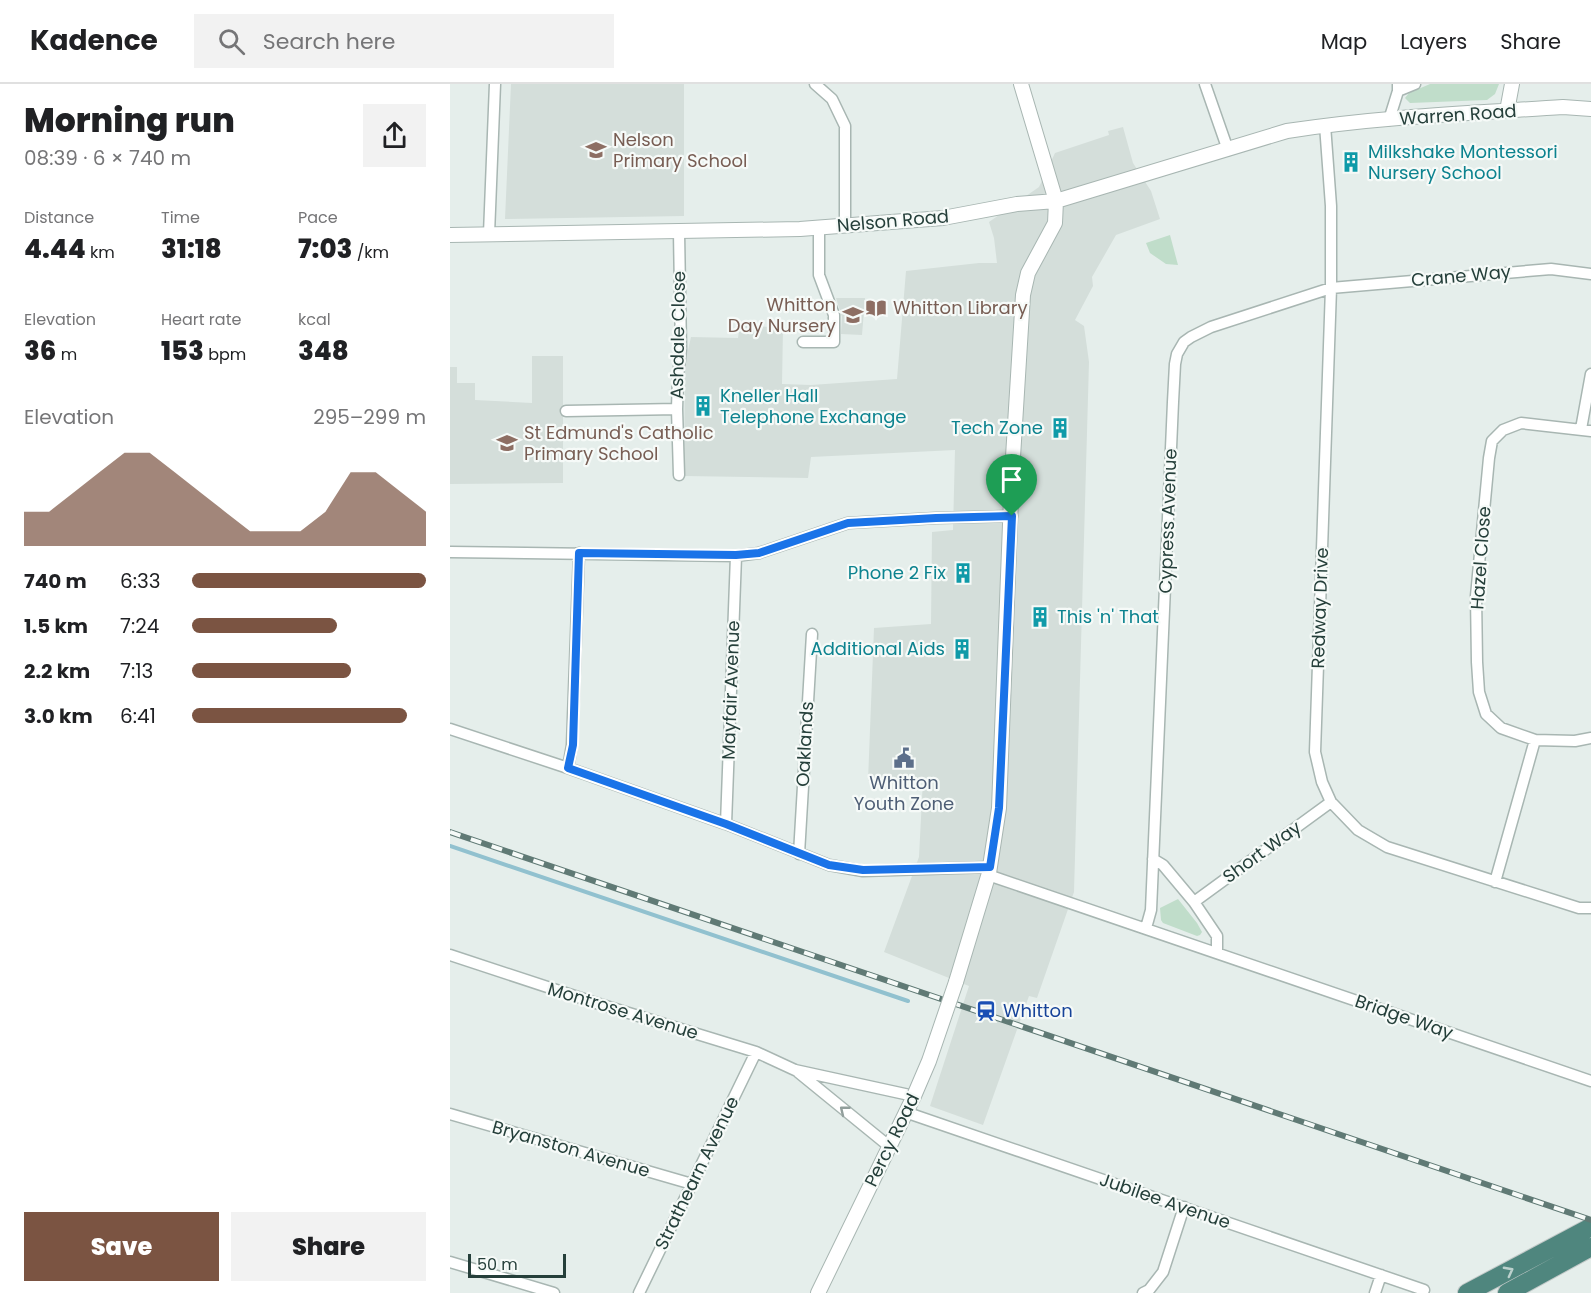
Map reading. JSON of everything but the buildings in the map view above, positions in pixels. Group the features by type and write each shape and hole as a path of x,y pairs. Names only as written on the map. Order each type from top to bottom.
{"highway":[{"path":"1467,1293 1591,1227"},
{"path":"1507,1293 1524,1288 1561,1263 1591,1247"}],"street":[{"path":"489,234 495,84"},
{"path":"815,84 831,99 845,126 845,225"},
{"path":"1021,84 1056,201"},
{"path":"1205,84 1228,150"},
{"path":"1389,120 1398,88 1415,84"},
{"path":"1507,111 1512,84"},
{"name":"Warren Road","path":"1325,125 1563,107 1591,109"},
{"name":"Nelson Road","path":"450,235 819,228 943,218 1017,204 1056,201 1287,131 1325,125"},
{"name":"Redway Drive","path":"1325,125 1332,206 1315,752 1322,782 1331,802 1358,830 1387,847 1579,908 1591,908"},
{"name":"Percy Road","path":"818,1293 890,1147 929,1061 956,982 989,871 999,808 1012,473 1023,295 1028,273 1055,223 1056,201"},
{"path":"803,342 834,342 834,315 819,275 819,228"},
{"name":"Ashdale Close","path":"679,231 681,350 677,409 679,475"},
{"name":"Crane Way","path":"1331,288 1529,270 1551,269 1591,274"},
{"name":"Cypress Avenue","path":"1146,928 1151,910 1177,354 1191,337 1211,327 1331,288"},
{"name":"Hazel Close","path":"1591,374 1586,430 1521,423 1503,430 1492,441 1476,596 1479,692 1486,714 1501,728 1535,740 1575,741 1591,738"},
{"path":"566,411 677,409"},
{"path":"450,552 736,555 759,553 848,523 1012,516"},
{"path":"568,768 573,745 579,553"},
{"name":"Mayfair Avenue","path":"726,824 736,555"},
{"name":"Oaklands","path":"799,854 812,634"},
{"name":"Bridge Way","path":"450,729 726,824 829,865 863,870 989,871 1217,953 1591,1081"},
{"path":"1494,882 1535,740"},
{"name":"Short Way","path":"1194,902 1331,802"},
{"path":"1153,859 1163,865 1194,902 1217,936 1217,953"},
{"name":"Montrose Avenue","path":"450,955 756,1052 795,1070 914,1096"},
{"name":"Strathearn Avenue","path":"639,1293 756,1052"},
{"name":"Montrose Avenue","path":"795,1070 890,1147"},
{"name":"Jubilee Avenue","path":"905,1112 1424,1290"},
{"name":"Bryanston Avenue","path":"450,1114 692,1184"},
{"path":"1143,1293 1149,1290 1163,1272 1184,1207"},
{"path":"450,1262 554,1293"},
{"path":"1375,1293 1382,1275"}],"shaded area":[{"name":"Nelson Primary School","path":"511,84 684,84 684,216 505,219"},
{"path":"1123,127 1133,163 1151,191 1160,219 1116,235 1092,277 1093,286 1075,320 1084,326 1089,362 1074,892 1037,998 1029,996 983,1125 930,1106 969,986 884,952 919,857 923,779 868,781 874,628 931,624 932,532 953,530 955,450 811,457 808,478 684,476 685,364 691,337 738,338 740,325 783,328 782,384 811,385 897,379 906,271 997,263 994,238 989,222 1039,187 1055,153 1109,135 1108,131"},
{"name":"Whitton Day Nursery","path":"836,298 865,298 862,335 841,334 842,317"},
{"name":"St Edmund's Catholic Primary School","path":"532,356 563,356 563,483 450,484 450,367 457,367 457,383 475,383 475,400 532,403"}],"green space":[{"path":"1430,84 1499,84 1495,94 1487,100 1410,103 1405,98 1409,93"},
{"path":"1170,235 1178,265 1166,264 1150,253 1146,243"},
{"path":"1178,899 1197,923 1202,932 1200,935 1197,936 1163,923 1161,920 1160,908"}],"waterway":[{"path":"450,846 908,1001"}],"railway":[{"path":"450,832 1591,1220"}],"place":[{"name":"Nelson Primary School","path":"596,150"},
{"name":"Milkshake Montessori Nursery School","path":"1351,162"},
{"name":"Whitton Library","path":"876,308"},
{"name":"Whitton Day Nursery","path":"853,315"},
{"name":"Kneller Hall Telephone Exchange","path":"703,406"},
{"name":"Tech Zone","path":"1060,428"},
{"name":"St Edmund's Catholic Primary School","path":"507,443"},
{"name":"Phone 2 Fix","path":"963,573"},
{"name":"This 'n' That","path":"1040,617"},
{"name":"Additional Aids","path":"962,649"},
{"name":"Whitton Youth Zone","path":"904,758"},
{"name":"Whitton","path":"986,1011"}],"route":[{"path":"1012,516 999,808 990,867 863,870 829,865 726,824 568,768 573,745 579,553 736,555 759,553 848,523 1012,516"}]}
